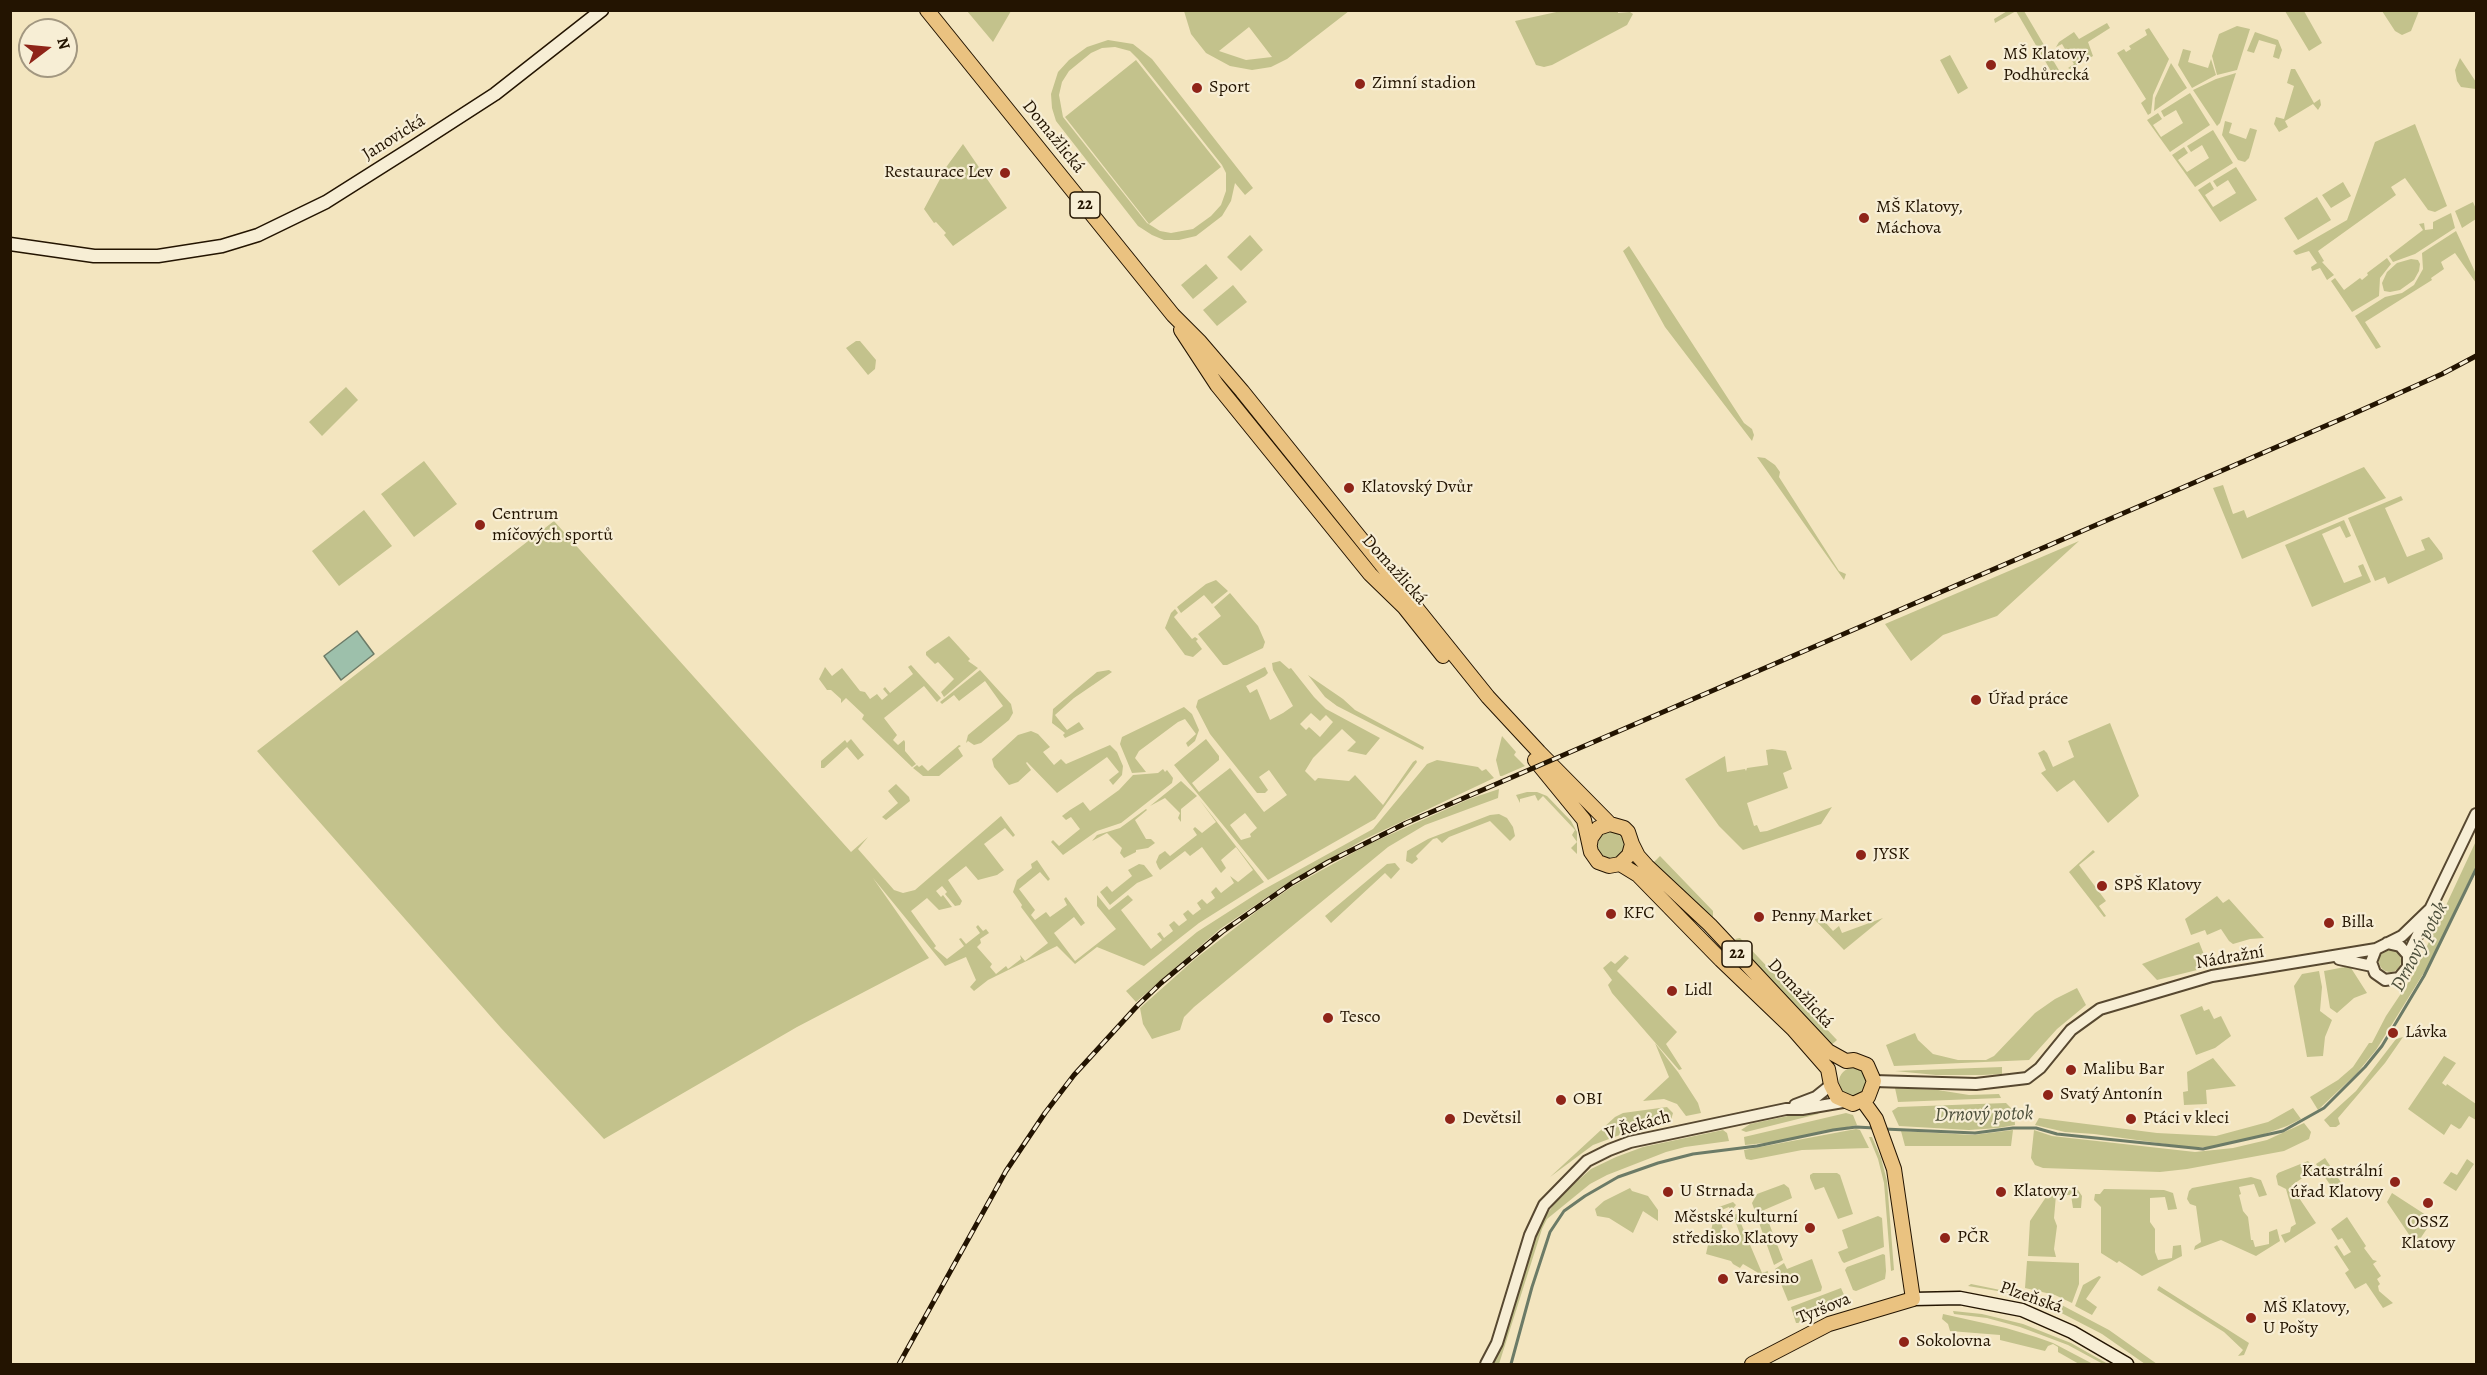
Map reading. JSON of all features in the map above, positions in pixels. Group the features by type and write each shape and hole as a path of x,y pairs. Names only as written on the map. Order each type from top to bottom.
{"main road":[{"name":"Janovická","path":"10,244 113,257 183,254 222,246 258,235 326,202 495,94 602,10"},
{"name":"Domažlická","path":"927,10 1173,315 1229,375 1488,697 1610,824"},
{"name":"Domažlická","path":"1173,315 1211,377 1370,574 1404,607 1470,688 1531,755 1580,815 1586,826 1590,844"},
{"name":"22","path":"1610,824 1624,828 1632,844"},
{"path":"1590,844 1594,832 1610,824"},
{"name":"22","path":"1590,844 1591,852 1598,862 1609,866 1620,864"},
{"name":"Domažlická","path":"1632,844 1638,856 1647,866 1710,925 1828,1051 1846,1061 1861,1062 1867,1065 1874,1081"},
{"path":"1620,864 1629,855 1632,844"},
{"name":"Domažlická","path":"1620,864 1638,875 1821,1058 1828,1069 1837,1098 1843,1101"},
{"path":"1831,1082 1835,1068 1846,1061"},
{"path":"1843,1101 1853,1104 1863,1101 1872,1091 1874,1081"},
{"path":"1863,1101 1876,1119 1894,1169 1914,1299"},
{"name":"Plzeňská","path":"1914,1299 1960,1298 2022,1310 2072,1332 2127,1365"},
{"name":"Tyršova","path":"1752,1365 1829,1324 1914,1299"}],"street":[{"name":"Nádražní","path":"2327,958 2357,961 2372,966 2380,977 2395,979 2406,971 2408,955 2476,814"},
{"name":"Nádražní","path":"1874,1081 1976,1084 2027,1078 2040,1068 2071,1030 2100,1009 2217,975 2376,949 2402,936 2432,907"},
{"path":"2387,943 2399,945 2408,955"},
{"path":"2372,966 2372,956 2376,949"},
{"name":"V Řekách","path":"1786,1109 1816,1097 1831,1082"},
{"name":"V Řekách","path":"1486,1365 1497,1343 1530,1235 1544,1205 1587,1161 1609,1149 1630,1142 1786,1109 1843,1101"}],"shaded area":[{"path":"1184,10 1349,11 1287,59 1271,67 1252,70 1230,66 1206,53 1191,34","holes":["1249,27 1272,57 1246,60 1219,51"]},
{"path":"2009,10 2024,11 2060,72 2059,76 2055,78 2016,11 1995,23 1994,19"},
{"path":"967,11 1011,11 993,42"},
{"path":"1561,11 1618,11 1618,13 1633,14 1627,25 1552,65 1544,67 1536,65 1515,21"},
{"path":"2285,11 2304,11 2322,43 2309,51"},
{"path":"2382,11 2419,11 2411,31 2402,35 2395,31"},
{"path":"2107,23 2110,28 2088,42 2093,56 2068,68 2074,64 2062,44 2056,47 2059,42 2074,32 2079,39"},
{"path":"2237,26 2250,29 2237,70 2217,75 2212,56 2219,34"},
{"path":"2149,28 2169,59 2153,95 2151,113 2148,115 2141,103 2146,99 2117,53 2124,49 2126,52 2131,49 2129,46 2147,35 2145,30"},
{"path":"2255,32 2278,40 2282,50 2279,59 2273,57 2276,45 2259,40 2254,53 2247,51"},
{"path":"1108,40 1133,44 1152,59 1253,188 1245,195 1235,183 1231,201 1222,216 1196,236 1179,240 1164,240 1138,226 1056,121 1051,94 1058,72 1069,60 1087,47","holes":["1115,47 1130,51 1222,165 1226,173 1226,191 1221,205 1211,216 1193,229 1171,233 1160,231 1147,223 1063,117 1059,95 1062,82 1069,71 1091,53 1102,48"]},
{"path":"2183,49 2191,51 2188,62 2208,68 2211,59 2216,75 2192,88 2178,65"},
{"path":"1950,55 1968,88 1958,94 1940,60"},
{"path":"2460,58 2476,82 2476,89 2461,87 2457,81 2455,70"},
{"path":"1136,60 1221,167 1149,224 1065,117"},
{"path":"2171,63 2187,88 2154,111 2155,98"},
{"path":"2291,69 2295,69 2314,103 2320,99 2321,105 2318,110 2313,104 2285,121 2288,127 2279,132 2274,124 2276,117 2284,119 2294,86 2287,83"},
{"path":"2236,73 2220,123 2217,126 2193,90"},
{"path":"2190,93 2210,125 2170,152 2147,120 2158,113 2162,119 2153,125 2161,137 2183,123 2176,110 2164,117 2161,111"},
{"path":"2225,121 2232,123 2229,133 2246,139 2250,128 2257,130 2249,158 2245,162 2238,160 2222,135"},
{"path":"2415,124 2447,206 2435,212 2428,210 2405,178 2391,187 2396,195 2318,251 2324,261 2322,262 2334,275 2327,280 2320,268 2312,271 2311,267 2317,263 2309,251 2296,255 2293,251 2347,220 2375,142"},
{"path":"2213,130 2233,163 2195,187 2172,155 2184,147 2188,153 2178,160 2187,172 2209,158 2202,145 2191,152 2187,146"},
{"path":"963,144 1007,208 953,246 944,235 946,233 936,222 934,223 924,209 947,166"},
{"path":"2236,167 2257,200 2220,222 2198,190 2210,182 2214,189 2205,195 2213,207 2236,193 2228,180 2217,187 2213,181"},
{"path":"2343,182 2351,196 2331,208 2322,195"},
{"path":"2317,197 2331,220 2298,240 2284,218"},
{"path":"2473,202 2476,219 2462,228 2455,211"},
{"path":"2451,213 2455,228 2415,254 2393,262 2389,256 2423,230 2419,224 2424,223 2425,230 2433,229 2433,222"},
{"path":"2456,231 2476,274 2476,283 2455,253 2441,262 2444,269 2431,278 2432,280 2365,322 2381,347 2376,349 2355,316 2385,297 2402,293 2414,285 2423,269 2422,253"},
{"path":"1250,235 1263,250 1241,271 1227,257"},
{"path":"1629,246 1744,423 1752,429 1754,435 1752,441 1665,327 1623,251"},
{"path":"2387,258 2391,264 2380,278 2379,296 2352,312 2331,281 2335,278 2344,290 2360,278 2362,280 2368,275 2367,273"},
{"path":"2411,259 2418,260 2420,264 2414,280 2400,290 2384,291 2382,283 2387,272 2397,263"},
{"path":"1206,264 1218,278 1193,299 1181,285"},
{"path":"1233,285 1247,302 1217,326 1203,310"},
{"path":"860,341 876,360 875,369 868,375 846,348"},
{"path":"346,387 358,400 322,436 309,422"},
{"path":"1757,457 1765,458 1780,472 1779,477 1839,571 1846,574 1844,580"},
{"path":"424,461 457,504 414,537 381,494"},
{"path":"2364,467 2386,498 2242,559 2213,488 2223,485 2233,514 2244,510 2247,518"},
{"path":"2401,496 2403,500 2385,508 2407,557 2425,550 2421,540 2429,537 2442,554 2443,559 2388,584 2385,577 2375,581 2348,518"},
{"path":"364,510 392,546 339,586 312,551"},
{"path":"2344,520 2351,536 2346,538 2340,526 2322,534 2344,583 2362,576 2358,566 2363,564 2371,582 2312,607 2285,545"},
{"path":"554,521 851,852 868,837 858,849 894,890 903,893 915,890 1001,816 1015,835 1013,837 1005,828 984,844 1004,870 997,875 978,880 966,866 948,880 962,901 960,905 955,906 945,894 947,892 942,886 936,891 941,897 943,895 952,907 939,910 927,898 911,911 936,946 934,948 947,959 964,946 959,939 961,938 966,944 980,933 976,927 978,925 983,931 986,929 989,933 980,939 981,943 977,947 992,964 990,967 996,974 1006,966 1008,969 1021,959 1020,955 1025,961 1048,943 1021,907 1022,905 1013,892 1017,880 1032,868 1031,864 1037,860 1050,879 1048,881 1040,872 1019,889 1035,910 1031,915 1035,920 1046,912 1050,917 1067,905 1064,899 1066,897 1085,923 1081,926 1074,917 1054,933 1075,961 1116,929 1097,906 1097,895 1109,910 1128,895 1133,900 1121,910 1151,949 1162,940 1157,934 1160,932 1164,938 1173,931 1169,925 1174,921 1179,926 1187,920 1183,914 1188,910 1193,915 1201,909 1197,903 1202,899 1207,904 1215,898 1211,892 1216,887 1221,893 1234,883 1230,876 1238,882 1253,870 1236,847 1221,860 1226,868 1221,873 1202,847 1190,856 1185,851 1160,870 1156,862 1159,855 1165,851 1170,856 1197,835 1193,829 1195,827 1202,833 1216,822 1199,799 1264,882 1199,923 1144,966 1097,947 1075,964 1057,946 988,980 974,991 970,987 976,980 966,957 945,966 873,878 929,958 797,1027 604,1139 501,1028 257,751"},
{"path":"2079,541 1997,616 1943,635 1911,661 1885,624"},
{"path":"1216,580 1228,591 1212,604 1204,595 1181,613 1177,607 1206,584"},
{"path":"1230,593 1258,626 1265,642 1263,648 1223,665 1198,634 1221,616 1214,607"},
{"path":"1175,609 1178,613 1174,617 1192,639 1195,637 1198,639 1196,641 1202,649 1193,657 1185,655 1165,628"},
{"path":"357,631 374,654 341,680 324,656"},
{"path":"949,636 970,659 968,661 978,668 944,697 941,692 954,679 938,662 935,664 926,652"},
{"path":"1280,661 1289,669 1291,668 1326,709 1380,738 1366,755 1347,751 1356,742 1342,729 1313,758 1305,771 1315,781 1318,778 1349,781 1355,775 1383,805 1413,762 1416,760 1417,762 1375,819 1268,880 1174,765 1206,739 1219,756 1219,760 1192,783 1199,792 1230,768 1264,812 1287,795 1269,770 1259,777 1268,790 1265,793 1257,793 1210,734 1196,707 1198,700 1265,667 1268,673 1265,676 1246,686 1250,693 1257,689 1270,720 1283,713 1293,706 1273,670 1272,663","holes":["1311,713 1320,721 1326,715 1333,722 1320,737 1309,727 1306,730 1300,724","1245,813 1257,828 1250,834 1251,837 1241,840 1230,825"]},
{"path":"911,665 941,698 937,702 924,686 884,718 897,735 893,740 898,745 904,740 905,751 916,764 912,767 862,719 864,715 846,698 841,703 841,699 831,690 827,690 819,679 825,667 832,676 842,668 860,691 865,692 870,699 877,694 882,700 888,695 883,689 885,687 890,693 913,674 908,667"},
{"path":"980,670 1011,704 1013,713 1009,720 981,743 974,745 968,741 966,743 968,735 1003,706 985,681 959,701 954,695 942,704 940,702"},
{"path":"1109,670 1112,672 1074,698 1055,715 1067,730 1079,722 1084,729 1065,738 1063,735 1065,733 1052,723 1053,709 1097,672"},
{"path":"1308,675 1355,710 1424,747 1423,750 1337,706 1325,697"},
{"path":"1184,707 1192,714 1199,730 1195,741 1188,747 1186,743 1196,734 1185,719 1178,722 1139,751 1135,758 1146,772 1132,773 1120,744 1122,737"},
{"path":"2110,723 2139,796 2108,823 2074,780 2057,792 2041,773 2046,770 2038,753 2044,750 2053,767 2074,757 2068,741"},
{"path":"1031,731 1038,734 1050,747 1043,752 1054,765 1061,759 1066,764 1110,745 1117,752 1123,766 1122,775 1113,785 1109,780 1119,772 1107,757 1057,793 1027,762 1031,770 1018,782 1009,785 994,767 992,759 1018,735"},
{"path":"1502,736 1516,752 1514,755 1525,766 1500,776 1496,760"},
{"path":"851,739 864,755 858,760 847,747 824,768 821,768 821,761 845,740 847,743"},
{"path":"959,745 961,746 958,748 963,756 939,776 923,776 913,768 922,765 928,771"},
{"path":"1766,750 1786,751 1792,769 1783,773 1788,788 1747,803 1754,826 1757,825 1760,832 1832,807 1821,824 1743,850 1719,826 1685,779 1725,756 1727,772 1745,769 1746,771 1747,768 1768,765"},
{"path":"1437,760 1478,767 1482,771 1486,769 1494,778 1365,839 1291,881 1220,929 1136,1002 1126,991 1197,932 1261,891 1373,829 1427,764"},
{"path":"1163,769 1165,772 1167,770 1173,778 1172,783 1121,823 1097,831 1063,855 1051,842 1053,840 1059,846 1080,829 1071,817 1066,820 1062,816 1070,810 1083,802 1090,811 1119,790 1133,775 1158,773"},
{"path":"1181,781 1197,796 1181,809 1181,822 1178,818 1180,813 1165,798 1150,806"},
{"path":"896,784 910,801 886,820 882,817 898,803 888,791"},
{"path":"1499,789 1498,798 1425,825 1388,847 1194,1007 1184,1017 1180,1030 1152,1039 1143,1024 1140,1008 1195,959 1257,911 1293,886 1369,844 1469,799"},
{"path":"1537,792 1547,796 1571,821 1577,832 1577,842 1572,835 1575,830 1543,796 1538,801 1535,795 1520,799 1520,803 1516,795"},
{"path":"1146,809 1135,820 1146,839 1151,839 1155,843 1148,848 1136,850 1124,858 1120,853 1122,848 1107,833 1092,841 1097,835 1120,828"},
{"path":"1499,814 1507,818 1513,827 1515,836 1510,841 1490,821 1449,837 1442,843 1437,838 1433,839 1416,856 1418,859 1412,864 1406,861 1407,851 1428,839 1490,815"},
{"path":"1611,832 1620,836 1624,845 1620,854 1611,858 1602,854 1598,845 1602,836"},
{"path":"2476,841 2476,866 2428,966 2376,1050 2357,1073 2318,1110 2310,1097 2338,1080 2353,1067 2369,1043 2372,1043 2386,1016 2414,974"},
{"path":"1577,842 1577,854 1571,848"},
{"path":"2093,850 2095,852 2079,865 2106,901 2099,906 2106,916 2104,917 2069,872"},
{"path":"1660,856 1713,911 1713,917 1699,910 1651,865"},
{"path":"1395,863 1400,869 1391,879 1385,873 1331,923 1325,916 1387,864"},
{"path":"1139,864 1144,865 1153,876 1137,883 1110,905 1100,892 1107,886 1112,892 1132,876 1128,870"},
{"path":"2217,896 2223,903 2229,899 2264,938 2233,944 2221,929 2207,935 2205,930 2191,935 2185,919"},
{"path":"1830,917 1826,923 1833,931 1839,926 1842,933 1883,918 1844,950 1814,919"},
{"path":"1740,938 1837,1040 1829,1047 1748,959 1735,939"},
{"path":"2199,942 2209,967 2157,980 2142,964"},
{"path":"2390,950 2398,953 2401,961 2398,969 2390,972 2382,969 2379,961 2382,953"},
{"path":"1625,955 1629,958 1617,971 1677,1032 1666,1044 1682,1069 1679,1070 1612,993 1608,985 1612,980 1603,968 1611,961 1615,964"},
{"path":"2351,968 2367,993 2354,998 2337,1013 2330,1008 2324,971"},
{"path":"2319,971 2322,987 2320,1011 2332,1020 2325,1037 2323,1056 2307,1057 2294,986 2302,974"},
{"path":"2077,988 2086,1005 2057,1029 2029,1060 1894,1066 1886,1045 1915,1033 1918,1040 1933,1054 1958,1060 1986,1060 1994,1056 2035,1013 2055,999"},
{"path":"2202,1006 2204,1011 2209,1009 2214,1019 2221,1016 2231,1036 2215,1048 2196,1055 2180,1015"},
{"path":"2403,1037 2385,1063 2338,1118 2340,1124 2330,1127 2324,1120 2356,1091 2396,1039"},
{"path":"1655,1043 1678,1072 1698,1103 1701,1113 1686,1116 1677,1104 1664,1099 1643,1101 1669,1077"},
{"path":"2444,1056 2456,1063 2442,1083 2476,1104 2476,1120 2469,1116 2459,1129 2451,1124 2444,1135 2408,1109"},
{"path":"2213,1058 2236,1086 2206,1090 2207,1104 2184,1105 2183,1092 2188,1091 2187,1072"},
{"path":"2002,1067 2002,1074 1982,1075 1936,1075 1895,1071"},
{"path":"1853,1068 1863,1072 1867,1082 1863,1092 1853,1096 1843,1092 1839,1082 1843,1072"},
{"path":"1895,1088 1938,1090 1969,1095 1999,1094 2001,1098 1898,1102"},
{"path":"2006,1103 2014,1111 2015,1125 1998,1128 1969,1130 1899,1126 1892,1111 1898,1107"},
{"path":"1667,1107 1673,1113 1671,1120 1641,1127 1593,1145 1550,1177 1615,1117 1623,1113"},
{"path":"2293,1108 2301,1119 2287,1126 2256,1137 2210,1147 2187,1147 2065,1132 2035,1125 2039,1118 2157,1133 2216,1136 2268,1122"},
{"path":"1821,1109 1818,1114 1746,1132 1741,1130 1750,1124"},
{"path":"1846,1113 1853,1115 1857,1125 1774,1142 1745,1145 1744,1137"},
{"path":"2304,1123 2311,1132 2309,1139 2284,1151 2187,1169 2160,1172 2043,1168 2035,1165 2031,1158 2034,1130 2052,1136 2195,1152 2233,1148 2267,1140"},
{"path":"1723,1130 1727,1133 1729,1141 1666,1152 1607,1175 1590,1184 1547,1219 1499,1364 1493,1364 1540,1225 1558,1198 1591,1169 1616,1157 1643,1147"},
{"path":"1860,1130 1869,1148 1802,1150 1751,1160 1746,1159 1745,1156 1744,1150"},
{"path":"2013,1130 2011,1146 1905,1146 1901,1131 1973,1135"},
{"path":"1869,1137 1872,1137 1881,1158 1887,1181 1894,1270 1891,1271 1884,1183"},
{"path":"2325,1158 2344,1187 2335,1192 2316,1164"},
{"path":"2467,1159 2474,1164 2456,1191 2443,1183 2451,1172 2457,1175"},
{"path":"2308,1161 2315,1169 2291,1186 2316,1223 2285,1243 2281,1235 2290,1232 2291,1227 2296,1224 2286,1189 2278,1185 2276,1176 2278,1173"},
{"path":"1813,1173 1840,1175 1853,1214 1838,1219 1824,1187 1815,1190 1810,1178"},
{"path":"2251,1177 2261,1180 2267,1195 2259,1197 2254,1184 2239,1187 2243,1211 2248,1217 2251,1240 2255,1247 2269,1244 2269,1232 2277,1229 2280,1241 2256,1256 2221,1240 2194,1250 2195,1246 2201,1242 2196,1206 2190,1204 2187,1199 2189,1191 2192,1188"},
{"path":"1784,1184 1789,1188 1792,1198 1764,1210 1783,1260 1774,1265 1752,1203 1757,1194"},
{"path":"1630,1188 1632,1191 1648,1196 1658,1210 1658,1221 1643,1211 1633,1233 1609,1218 1597,1216 1595,1209 1604,1201"},
{"path":"2052,1188 2078,1190 2082,1196 2081,1208 2073,1208 2071,1195 2056,1195 2054,1218 2057,1226 2054,1249 2056,1257 2028,1256 2030,1221"},
{"path":"2104,1189 2164,1190 2173,1193 2177,1209 2168,1210 2165,1197 2150,1198 2150,1222 2155,1229 2155,1252 2158,1260 2172,1258 2173,1246 2181,1245 2182,1256 2142,1276 2119,1261 2117,1263 2101,1253 2101,1207 2094,1200 2095,1194 2100,1194"},
{"path":"2392,1193 2429,1217 2424,1225 2428,1227 2416,1245 2387,1202"},
{"path":"1733,1202 1736,1205 1731,1211 1729,1207 1717,1212 1728,1242 1741,1237 1733,1215 1737,1214 1762,1273 1768,1271 1767,1278 1743,1264 1740,1268 1731,1261 1706,1254 1716,1208"},
{"path":"1878,1216 1882,1218 1884,1247 1844,1263 1838,1252 1848,1248 1842,1230"},
{"path":"2347,1217 2366,1246 2364,1248 2373,1260 2377,1261 2373,1264 2381,1276 2377,1279 2380,1284 2379,1291 2393,1303 2383,1308 2366,1283 2355,1289 2345,1273 2349,1270 2334,1247 2337,1245 2344,1256 2351,1252 2342,1238 2338,1240 2331,1229"},
{"path":"1885,1255 1885,1279 1856,1291 1853,1290 1845,1270 1847,1267"},
{"path":"1812,1259 1822,1287 1821,1291 1788,1301 1775,1269 1784,1263 1787,1269"},
{"path":"2027,1261 2079,1263 2079,1284 2072,1303 2055,1295 2025,1288"},
{"path":"2101,1277 2086,1299 2097,1307 2092,1315 2075,1306 2083,1285"},
{"path":"1971,1284 2054,1301 2109,1330 2157,1364 2145,1364 2102,1334 2044,1304 2015,1294 1968,1286"},
{"path":"2159,1286 2249,1343 2244,1355 2238,1356 2243,1350 2224,1332 2157,1290"},
{"path":"1841,1288 1845,1297 1796,1323 1791,1307"},
{"path":"1953,1311 1982,1314 2023,1324 2071,1343 2108,1364 2103,1364 2068,1345 2020,1327 1987,1318 1954,1314"},
{"path":"1943,1314 2036,1337 2053,1343 2093,1364 2079,1364 2058,1352 2058,1347 2053,1344 2045,1351 2000,1340 2000,1335 1950,1331 1948,1324 1942,1319"}],"waterway":[{"name":"Drnový potok","path":"1884,1129 1975,1133 2013,1128 2036,1128 2057,1134 2203,1149 2283,1131 2324,1108 2365,1067 2382,1046 2424,976 2476,869"},
{"name":"Drnový potok","path":"1511,1364 1550,1232 1564,1211 1585,1196 1618,1177 1693,1154 1757,1146 1833,1130 1856,1127 1875,1128"}],"railway":[{"path":"899,1364 1006,1171 1074,1075 1161,983 1222,932 1292,883 1328,862 1406,823 2346,417 2442,374 2476,356"}],"place":[{"name":"MŠ Klatovy, Podhůrecká","path":"1991,65"},
{"name":"Zimní stadion","path":"1360,84"},
{"name":"Sport","path":"1197,88"},
{"name":"Restaurace Lev","path":"1005,173"},
{"name":"MŠ Klatovy, Máchova","path":"1864,218"},
{"name":"Klatovský Dvůr","path":"1349,488"},
{"name":"Centrum míčových sportů","path":"480,525"},
{"name":"Úřad práce","path":"1976,700"},
{"name":"JYSK","path":"1861,855"},
{"name":"SPŠ Klatovy","path":"2102,886"},
{"name":"KFC","path":"1611,914"},
{"name":"Penny Market","path":"1759,917"},
{"name":"Billa","path":"2329,923"},
{"name":"Lidl","path":"1672,991"},
{"name":"Tesco","path":"1328,1018"},
{"name":"Lávka","path":"2393,1033"},
{"name":"Malibu Bar","path":"2071,1070"},
{"name":"Svatý Antonín","path":"2048,1095"},
{"name":"OBI","path":"1561,1100"},
{"name":"Devětsil","path":"1450,1119"},
{"name":"Ptáci v kleci","path":"2131,1119"},
{"name":"Katastrální úřad Klatovy","path":"2395,1182"},
{"name":"U Strnada","path":"1668,1192"},
{"name":"Klatovy 1","path":"2001,1192"},
{"name":"OSSZ Klatovy","path":"2428,1203"},
{"name":"Městské kulturní středisko Klatovy","path":"1810,1228"},
{"name":"PČR","path":"1945,1238"},
{"name":"Varesino","path":"1723,1279"},
{"name":"MŠ Klatovy, U Pošty","path":"2251,1318"},
{"name":"Sokolovna","path":"1904,1342"}]}
